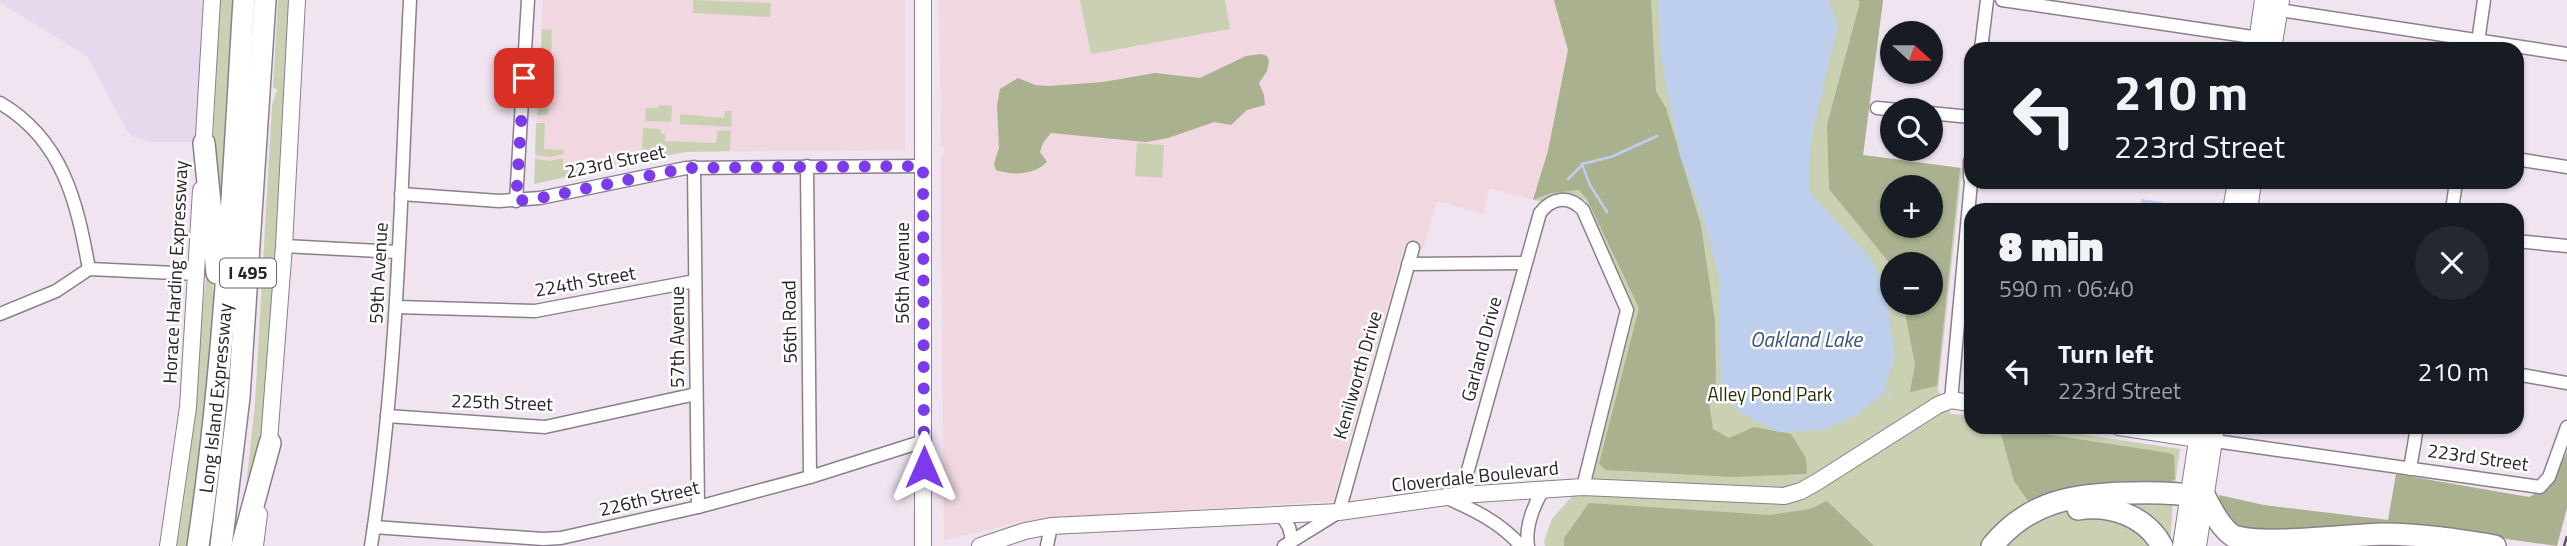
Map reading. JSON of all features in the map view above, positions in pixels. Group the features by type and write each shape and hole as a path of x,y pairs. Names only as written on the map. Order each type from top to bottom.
{"highway":[{"name":"Long Island Expressway","path":"198,546 218,394 244,0"},
{"name":"Long Island Expressway","path":"221,546 239,397 264,0"},
{"path":"204,143 219,296 218,394"},
{"path":"242,546 270,443"},
{"path":"1992,546 2022,519 2042,506 2062,499 2091,493 2165,492 2197,496 2234,537 2259,544 2381,534 2435,536 2495,546"},
{"path":"2011,546 2025,532 2049,517 2068,510 2085,508 2104,508 2138,519 2154,533 2162,546"}],"main road":[{"path":"2265,42 2271,4"},
{"path":"2182,546 2197,496 2207,434"},
{"path":"2197,496 2197,546"}],"street":[{"name":"Horace Harding Expressway","path":"168,546 188,407 212,0"},
{"path":"255,546 270,443 297,0"},
{"name":"59th Avenue","path":"371,546 387,416 396,307 410,0"},
{"path":"516,201 528,0"},
{"name":"56th Avenue","path":"923,0 923,546"},
{"path":"1982,42 1986,0"},
{"path":"2002,0 2253,42"},
{"path":"2478,42 2484,0"},
{"path":"2271,4 2468,42"},
{"path":"2524,49 2567,54"},
{"path":"0,103 25,120 42,137 59,165 75,202 89,269"},
{"path":"1943,114 1964,116"},
{"path":"2524,160 2567,167"},
{"name":"56th Road","path":"807,166 810,477"},
{"name":"223rd Street","path":"401,194 516,201 694,167 923,166"},
{"name":"57th Avenue","path":"694,167 698,507"},
{"name":"Garland Drive","path":"1453,496 1540,213 1551,202 1562,199 1580,206 1627,310 1583,487"},
{"path":"2524,242 2567,246"},
{"path":"284,246 398,252"},
{"name":"Kenilworth Drive","path":"1339,512 1413,248"},
{"path":"1964,257 1951,400 1964,402"},
{"path":"1408,264 1525,263"},
{"path":"0,314 56,291 89,269 197,274"},
{"name":"224th Street","path":"396,307 535,311 695,281"},
{"path":"2524,375 2567,383"},
{"name":"225th Street","path":"387,416 545,427 696,394"},
{"name":"Cloverdale Boulevard","path":"980,546 1025,531 1051,526 1339,512 1453,496 1583,487 1718,494 1793,494 1818,482 1938,405 1951,400"},
{"name":"223rd Street","path":"2207,434 2410,469 2540,487 2549,477 2567,427"},
{"path":"2410,469 2416,434"},
{"name":"226th Street","path":"374,527 562,542 810,477 924,441"},
{"path":"1528,546 1526,536 1542,490"},
{"path":"1453,496 1501,526 1521,546"},
{"path":"1288,543 1339,512"},
{"path":"1282,516 1289,527 1288,543"},
{"path":"1047,546 1051,526"}],"shaded area":[{"path":"0,0 205,0 196,142 149,142 132,136 87,56 0,3"},
{"path":"543,0 905,0 905,150 685,152 534,184"},
{"path":"939,0 1554,0 1568,50 1548,151 1533,200 1490,188 1483,214 1437,201 1423,249 1404,247 1333,501 1036,519 944,540 941,155 944,155 944,147 941,146"}],"green space":[{"path":"220,0 233,0 219,236 212,163"},
{"path":"278,0 291,0 266,423 245,497 255,403 272,105 277,89 273,88"},
{"path":"693,0 771,3 770,17 693,13"},
{"path":"1080,0 1225,0 1230,29 1091,54"},
{"name":"Alley Pond Park","path":"1554,0 1883,0 1863,155 1880,157 1880,161 1909,161 1962,168 1938,390 1951,414 1964,415 1964,434 2080,434 2180,449 2170,546 1545,546 1544,541 1552,519 1594,471 1634,311 1586,201 1572,196 1533,200 1548,151 1568,50"},
{"path":"1554,0 1651,0 1656,91 1666,108 1701,225 1715,321 1716,387 1709,402 1713,429 1729,438 1754,427 1791,434 1806,458 1807,474 1732,477 1606,470 1599,464 1639,308 1587,199 1579,190 1551,193 1533,200 1548,151 1568,50"},
{"path":"1858,0 1883,0 1863,155 1880,157 1880,161 1908,161 1960,168 1937,386 1910,392 1915,364 1905,315 1943,315 1943,252 1881,252 1829,189 1827,125 1860,2"},
{"path":"542,29 552,30 551,66 540,68"},
{"path":"1246,56 1267,56 1269,61 1267,71 1259,83 1265,105 1247,110 1231,125 1214,122 1168,138 1146,142 1051,133 1040,152 1047,162 1042,166 1023,173 996,170 994,164 999,148 997,105 1000,89 1018,78 1035,85 1049,86 1103,82 1155,73 1200,78"},
{"path":"540,76 550,78 548,115 537,115"},
{"path":"659,105 672,106 671,122 645,121 646,108 658,108"},
{"path":"725,111 732,111 731,127 680,124 680,114 724,118"},
{"path":"536,123 545,123 544,149 564,150 563,154 551,157 535,155"},
{"path":"643,128 661,129 661,134 665,134 665,141 716,143 717,131 731,130 730,151 685,152 621,165 621,153 642,154"},
{"path":"1137,143 1164,145 1162,178 1135,176"},
{"path":"563,158 563,170 580,171 580,164 583,165 583,173 534,184 535,159 551,161"},
{"path":"210,255 213,309 199,478 189,546 177,546 192,434"},
{"path":"2001,434 2045,434 2174,455 2175,479 2166,484 2033,508 2014,481"},
{"path":"2567,452 2567,508 2557,546 2457,532 2283,538 2231,528 2221,512 2219,495 2264,505 2388,520 2396,474 2529,497 2550,486"},
{"path":"1827,501 1874,546 1564,546 1564,538 1589,503 1770,515 1810,509"}],"water":[{"name":"Oakland Lake","path":"1658,0 1828,0 1838,25 1811,140 1809,191 1873,262 1880,277 1880,315 1889,315 1895,359 1881,396 1856,415 1824,430 1779,432 1740,413 1721,389 1719,278 1703,216 1680,156 1661,57"},
{"path":"2141,199 2162,202 2162,203 2141,203"}],"waterway":[{"path":"1607,212 1590,185 1582,164 1611,157 1657,136"},
{"path":"1568,179 1581,166"},
{"path":"1883,391 1892,396"}],"railway":[{"path":"2564,546 2567,536"}],"route":[{"path":"524,78 516,201 686,168 923,166 924,467"}]}
